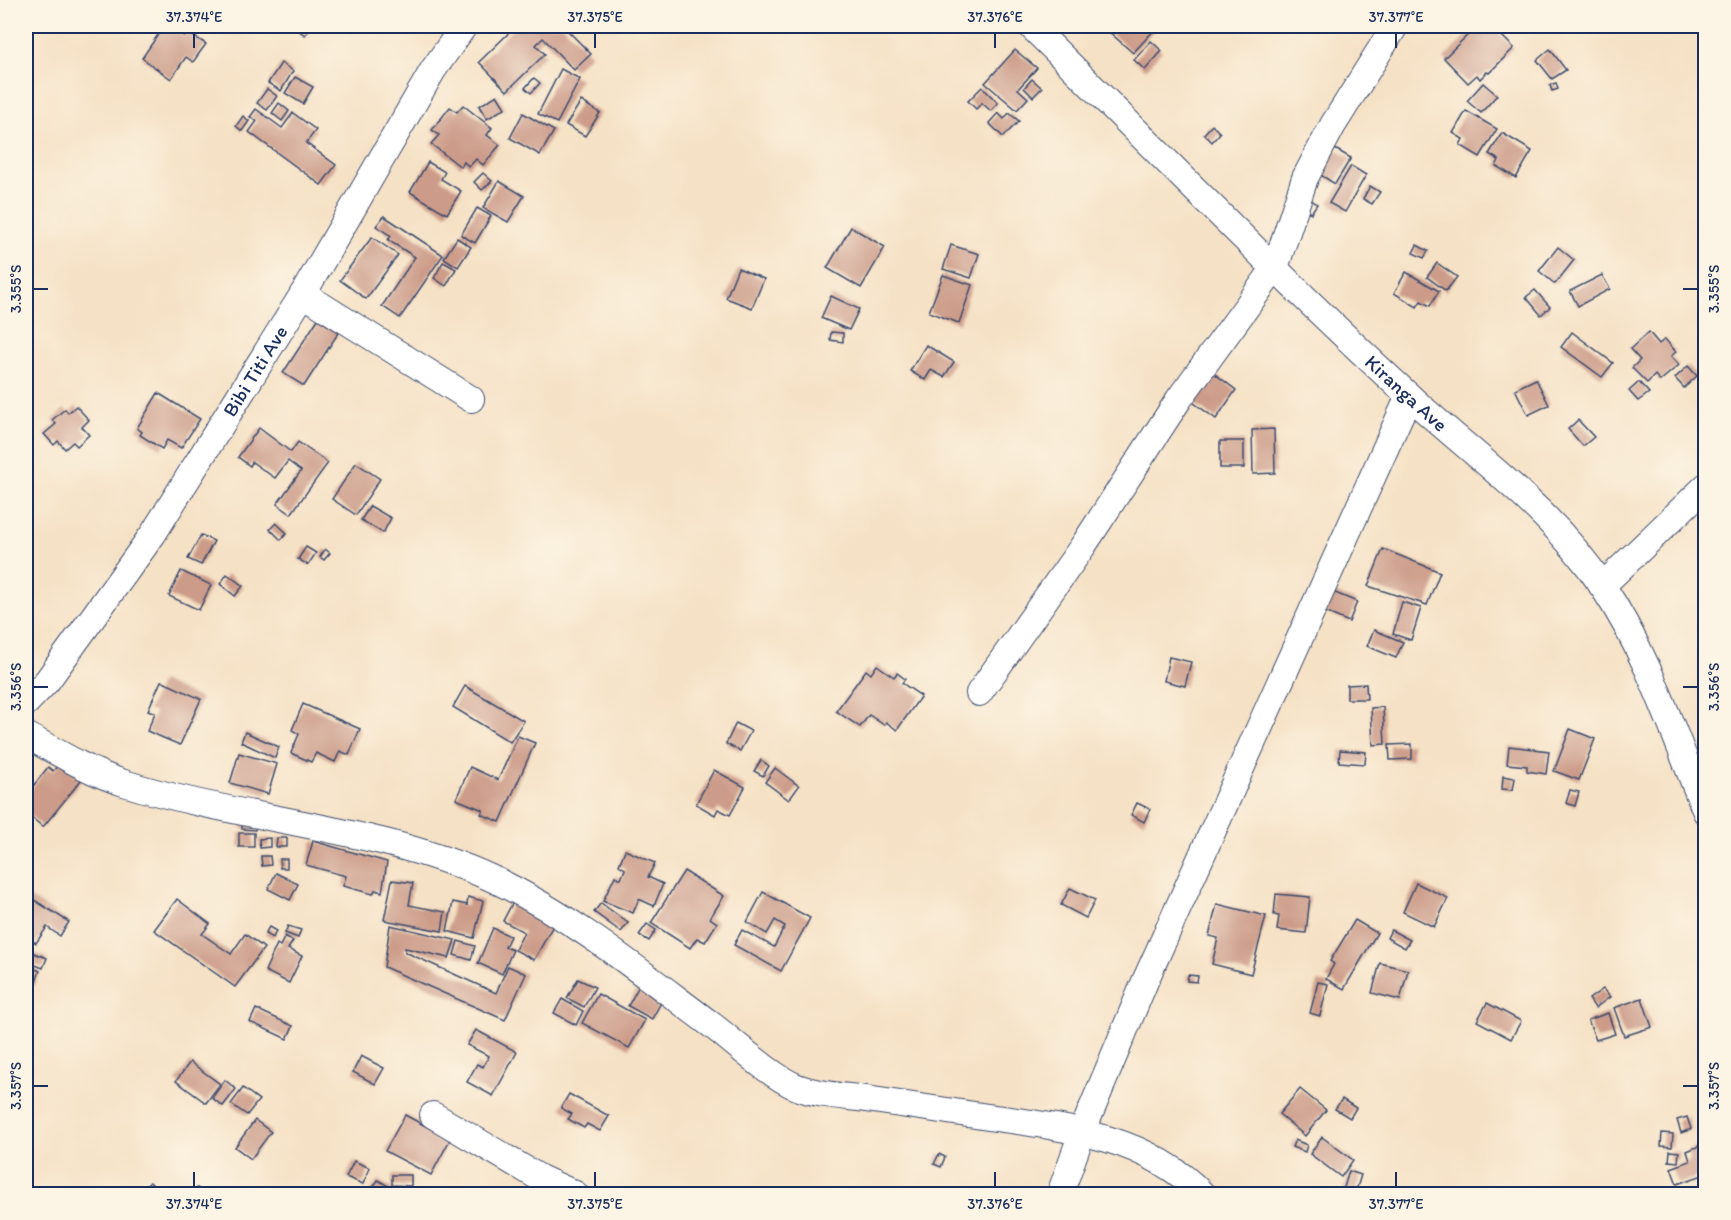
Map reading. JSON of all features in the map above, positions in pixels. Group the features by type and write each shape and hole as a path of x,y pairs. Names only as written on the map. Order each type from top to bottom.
{"street":[{"name":"Bibi Titi Ave","path":"26,703 47,681 153,534 303,294 433,70 464,26"},
{"name":"Kiranga Ave","path":"1031,26 1275,268 1409,396 1528,498 1602,586 1656,686 1706,812"},
{"path":"979,693 1083,546 1179,399 1275,268 1305,178 1333,124 1395,26"},
{"path":"303,294 471,399"},
{"path":"1060,1194 1083,1130 1146,979 1409,396"},
{"path":"1602,586 1706,486"},
{"path":"26,735 77,763 122,782 204,804 390,844 454,862 495,880 568,922 796,1086 835,1094 1083,1130 1146,1153 1187,1178 1202,1194"},
{"path":"433,1115 540,1178 575,1194"}],"building":[{"path":"150,26 173,26 184,36 187,32 206,44 193,62 186,57 171,79 142,58 160,32"},
{"path":"292,26 313,26 305,35"},
{"path":"516,26 563,26 591,54 574,70 543,38 536,45 545,54 507,91 479,62"},
{"path":"1111,26 1158,26 1133,53 1107,30"},
{"path":"1444,26 1456,26 1452,31"},
{"path":"1477,26 1492,26 1514,48 1489,73 1487,72 1480,79 1477,75 1468,83 1444,58"},
{"path":"1151,41 1162,51 1145,70 1134,60"},
{"path":"1550,49 1566,70 1552,79 1537,60"},
{"path":"1015,50 1037,68 1018,89 1028,98 1017,110 985,83"},
{"path":"281,63 293,71 281,91 268,83"},
{"path":"561,69 580,79 557,123 538,114"},
{"path":"295,77 313,87 303,104 285,93"},
{"path":"534,78 540,83 531,93 525,88"},
{"path":"1032,79 1042,88 1033,97 1024,88"},
{"path":"1483,83 1497,95 1481,113 1467,101"},
{"path":"1556,83 1558,89 1552,91 1550,85"},
{"path":"982,87 998,103 991,111 982,103 976,109 968,101"},
{"path":"267,89 277,96 267,110 257,103"},
{"path":"497,95 505,108 487,119 479,106"},
{"path":"581,101 600,113 585,136 566,125"},
{"path":"279,103 289,111 282,121 272,113"},
{"path":"463,105 492,128 487,135 500,145 483,165 476,159 469,167 464,162 461,167 431,144 439,135 432,130 450,107 457,112"},
{"path":"256,109 282,128 293,113 316,130 306,143 336,165 321,185 249,132 257,121 250,117"},
{"path":"1466,111 1497,129 1480,157 1460,145 1463,139 1453,133"},
{"path":"523,113 554,131 540,155 510,138"},
{"path":"998,113 1004,119 1009,113 1019,121 1003,137 989,123"},
{"path":"243,116 249,121 242,131 236,126"},
{"path":"1212,125 1220,133 1212,142 1204,134"},
{"path":"1502,133 1532,151 1516,178 1496,166 1499,160 1489,154"},
{"path":"1335,149 1351,158 1335,184 1319,174"},
{"path":"428,162 445,172 441,179 461,191 447,214 410,192"},
{"path":"1351,166 1366,175 1345,212 1329,203"},
{"path":"483,173 492,181 482,190 474,182"},
{"path":"499,181 524,196 508,222 483,208"},
{"path":"1370,186 1380,192 1372,204 1363,199"},
{"path":"1310,199 1317,204 1311,213 1303,209"},
{"path":"477,208 491,216 475,243 461,235"},
{"path":"384,216 443,255 400,318 382,306 415,257 388,240 391,236 376,226"},
{"path":"851,227 885,247 861,288 827,268"},
{"path":"372,237 398,255 366,299 340,280"},
{"path":"457,238 471,247 458,267 444,258"},
{"path":"951,245 979,254 971,278 943,269"},
{"path":"1417,245 1428,251 1424,258 1413,253"},
{"path":"1558,247 1574,260 1555,284 1539,271"},
{"path":"443,262 456,269 446,286 434,278"},
{"path":"1437,263 1457,277 1446,291 1427,277"},
{"path":"738,268 764,279 752,308 726,298"},
{"path":"1406,272 1439,291 1430,306 1421,301 1417,307 1394,293"},
{"path":"943,275 972,285 959,323 929,312"},
{"path":"1602,275 1610,289 1578,306 1570,291"},
{"path":"1535,290 1550,307 1541,315 1526,297"},
{"path":"831,296 859,309 849,330 821,318"},
{"path":"318,319 339,332 304,386 283,373"},
{"path":"831,332 843,333 843,342 830,340"},
{"path":"1572,332 1613,363 1602,377 1561,347"},
{"path":"1649,332 1659,344 1665,339 1676,352 1671,356 1679,365 1660,381 1655,375 1647,383 1632,368 1640,360 1630,349"},
{"path":"926,345 954,362 944,377 931,370 925,380 910,371"},
{"path":"1688,366 1697,376 1684,388 1675,378"},
{"path":"1211,371 1236,390 1216,419 1190,400"},
{"path":"1536,379 1549,405 1528,415 1515,389"},
{"path":"1639,382 1649,393 1638,401 1629,391"},
{"path":"158,393 200,419 181,448 167,440 162,449 140,435 142,432 137,428"},
{"path":"76,406 89,420 82,427 89,435 77,446 73,442 65,449 58,441 54,445 44,434 56,424 52,420 65,409 68,413"},
{"path":"1578,420 1594,437 1583,446 1568,429"},
{"path":"259,428 291,452 298,442 328,463 291,514 277,504 301,471 288,461 275,478 252,462 250,466 238,457"},
{"path":"1274,429 1275,473 1253,474 1252,430"},
{"path":"1220,441 1244,441 1244,468 1220,468"},
{"path":"356,463 380,479 356,515 332,499"},
{"path":"370,506 391,518 383,533 361,520"},
{"path":"276,523 287,533 281,540 270,529"},
{"path":"201,535 214,541 201,565 188,559"},
{"path":"306,547 316,553 308,565 298,559"},
{"path":"325,549 330,553 324,560 320,557"},
{"path":"1383,549 1440,572 1427,605 1368,586"},
{"path":"181,571 211,585 199,610 169,596"},
{"path":"227,574 243,586 235,596 220,584"},
{"path":"1333,592 1357,602 1349,622 1325,612"},
{"path":"1402,602 1421,608 1411,640 1393,634"},
{"path":"1374,630 1403,642 1396,658 1367,646"},
{"path":"1169,657 1191,662 1185,686 1164,681"},
{"path":"877,665 894,677 897,673 905,679 902,683 921,696 897,730 886,722 884,725 869,715 860,727 836,711 866,670 871,674"},
{"path":"161,681 201,699 180,745 147,731 155,713 148,710"},
{"path":"1366,684 1367,699 1347,699 1347,685"},
{"path":"465,686 524,721 510,742 453,707"},
{"path":"303,704 360,729 349,755 340,751 335,762 316,753 311,762 291,753 299,734 292,730"},
{"path":"1383,707 1385,744 1373,745 1371,708"},
{"path":"736,723 751,731 740,751 726,744"},
{"path":"1570,729 1595,739 1579,780 1554,771"},
{"path":"245,732 279,747 275,758 241,742"},
{"path":"518,736 535,743 500,822 481,814 483,810 456,799 470,767 498,780"},
{"path":"1412,744 1412,759 1390,760 1389,745"},
{"path":"1509,746 1549,751 1546,774 1527,771 1527,766 1507,764"},
{"path":"1340,750 1366,752 1365,764 1339,762"},
{"path":"239,753 277,764 268,794 230,783"},
{"path":"761,760 769,766 763,776 754,771"},
{"path":"61,762 82,779 43,827 26,813 26,795 48,767 53,771"},
{"path":"775,768 799,786 789,800 765,782"},
{"path":"714,770 745,787 730,815 718,809 715,815 696,804"},
{"path":"1503,776 1515,778 1513,790 1502,789"},
{"path":"1570,790 1579,792 1575,806 1566,803"},
{"path":"1137,803 1150,809 1144,822 1131,815"},
{"path":"242,821 256,823 255,830 242,829"},
{"path":"239,833 254,833 254,847 239,847"},
{"path":"270,838 270,847 260,848 259,839"},
{"path":"277,838 287,838 287,847 276,847"},
{"path":"313,841 387,862 382,892 375,890 373,894 343,886 346,876 306,865"},
{"path":"625,850 655,863 648,877 663,884 654,906 639,899 633,913 603,901 615,876 621,879 625,869 619,865"},
{"path":"261,856 270,856 271,865 262,866"},
{"path":"280,859 287,859 287,868 280,868"},
{"path":"684,871 724,896 710,918 717,923 705,942 697,938 690,948 651,923"},
{"path":"276,873 298,884 290,900 268,889"},
{"path":"392,880 413,883 409,905 445,912 442,931 384,920"},
{"path":"1416,883 1448,898 1434,927 1403,912"},
{"path":"1070,888 1095,900 1086,918 1061,905"},
{"path":"763,892 810,918 781,971 734,945 742,930 774,947 785,926 775,920 767,934 747,922"},
{"path":"1276,894 1310,897 1306,933 1277,930 1279,916 1274,915"},
{"path":"468,897 483,901 474,938 447,931 453,902 467,905"},
{"path":"31,898 69,922 60,936 47,927 36,943 26,936 26,906"},
{"path":"515,898 556,920 534,960 515,950 524,932 503,921"},
{"path":"177,899 210,924 202,934 231,954 245,934 264,948 235,987 154,930"},
{"path":"601,903 628,923 621,932 594,912"},
{"path":"1217,904 1266,916 1251,974 1212,964 1218,938 1209,936"},
{"path":"1355,920 1377,933 1344,989 1326,979 1334,964 1330,961"},
{"path":"647,924 656,930 649,941 639,935"},
{"path":"390,925 455,940 449,958 405,948 405,952 496,993 508,966 526,974 505,1020 384,967"},
{"path":"288,926 301,930 298,938 285,933"},
{"path":"269,927 276,931 273,938 265,934"},
{"path":"493,928 510,936 505,947 513,950 502,974 478,963"},
{"path":"1391,930 1410,940 1405,948 1387,938"},
{"path":"285,936 293,941 288,949 302,956 289,983 265,971 277,944 280,946"},
{"path":"458,941 475,946 471,960 454,955"},
{"path":"34,953 47,958 43,968 30,963"},
{"path":"1380,963 1408,970 1400,1000 1372,993"},
{"path":"26,965 40,971 34,986 26,983"},
{"path":"1188,975 1198,976 1197,982 1187,981"},
{"path":"578,979 595,987 584,1007 567,998"},
{"path":"1318,982 1328,984 1320,1016 1310,1013"},
{"path":"640,984 664,997 652,1019 628,1006"},
{"path":"1603,989 1610,997 1595,1008 1589,999"},
{"path":"598,994 645,1020 629,1048 582,1023"},
{"path":"1642,998 1652,1027 1624,1036 1614,1008"},
{"path":"562,999 583,1011 576,1025 554,1013"},
{"path":"1487,1003 1521,1021 1511,1039 1477,1021"},
{"path":"256,1009 293,1026 287,1039 250,1022"},
{"path":"1608,1013 1615,1034 1596,1040 1588,1020"},
{"path":"476,1030 517,1052 493,1096 467,1082 477,1064 483,1067 489,1056 467,1045"},
{"path":"361,1056 384,1068 375,1084 353,1072"},
{"path":"190,1062 220,1084 206,1103 176,1081"},
{"path":"225,1080 236,1089 223,1106 212,1098"},
{"path":"243,1088 259,1100 247,1115 231,1104"},
{"path":"1300,1089 1326,1110 1305,1136 1279,1114"},
{"path":"569,1094 609,1116 600,1131 587,1124 584,1128 568,1119 572,1114 561,1108"},
{"path":"1342,1099 1356,1108 1350,1118 1335,1109"},
{"path":"1706,1109 1705,1145 1699,1129 1703,1127 1698,1112"},
{"path":"405,1115 431,1129 434,1123 453,1134 431,1175 385,1151"},
{"path":"1687,1117 1691,1129 1681,1133 1677,1120"},
{"path":"255,1120 271,1132 251,1159 235,1147"},
{"path":"1662,1133 1673,1134 1672,1147 1661,1146"},
{"path":"1322,1137 1353,1160 1341,1177 1310,1154"},
{"path":"1295,1140 1307,1145 1305,1152 1292,1147"},
{"path":"1699,1146 1706,1162 1706,1174 1677,1184 1671,1168 1690,1161 1687,1151"},
{"path":"1670,1151 1679,1152 1678,1162 1669,1161"},
{"path":"939,1154 945,1157 941,1167 934,1164"},
{"path":"354,1161 370,1168 363,1184 346,1177"},
{"path":"1349,1171 1361,1175 1355,1194 1342,1194"},
{"path":"392,1175 411,1175 411,1186 392,1185"},
{"path":"378,1180 402,1194 369,1194"},
{"path":"150,1182 161,1194 138,1193"},
{"path":"197,1188 207,1194 193,1194"}]}
